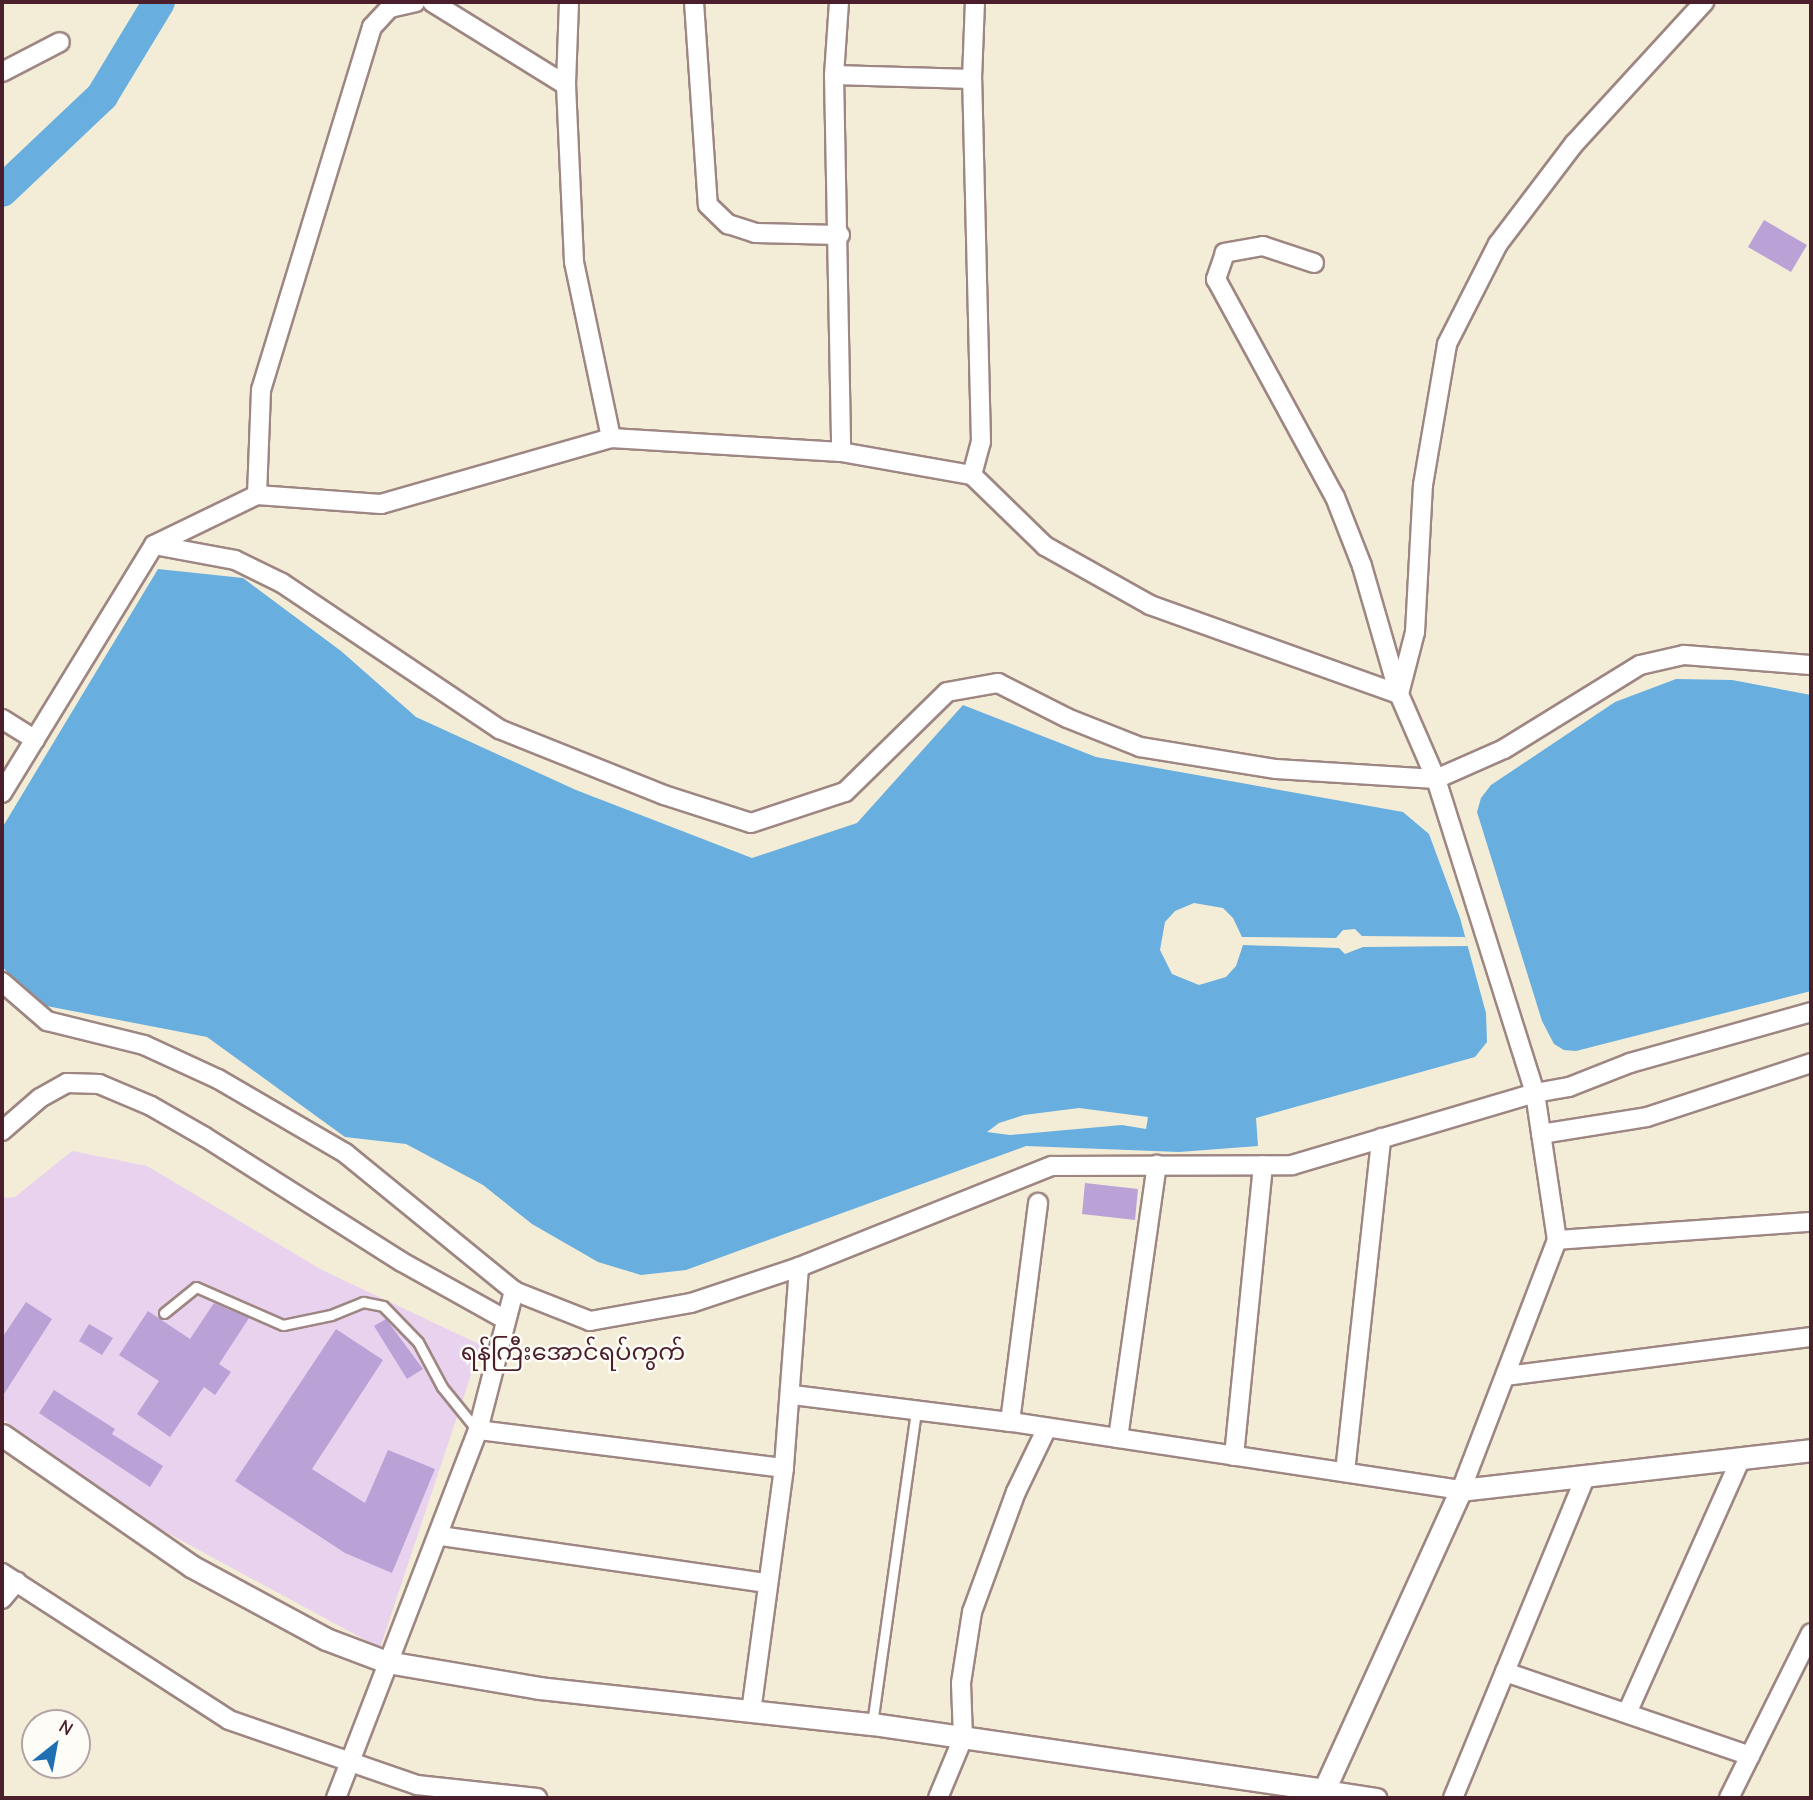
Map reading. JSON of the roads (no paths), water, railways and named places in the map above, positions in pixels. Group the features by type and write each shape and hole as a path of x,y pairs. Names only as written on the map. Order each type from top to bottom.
{"street":[{"path":"257,495 261,390 372,27 390,8 415,2"},
{"path":"432,2 566,85"},
{"path":"569,2 566,85 574,262 611,438"},
{"path":"694,2 708,205 728,223 755,233 840,235"},
{"path":"839,2 834,75 840,235 837,392 841,453"},
{"path":"972,475 981,442 972,79 975,2"},
{"path":"1399,694 1415,632 1423,485 1447,344 1498,244 1574,145 1704,2"},
{"path":"2,72 60,42"},
{"path":"834,75 972,79"},
{"path":"1314,263 1263,246 1225,253 1216,279 1335,497 1362,566 1399,694 1436,779 1535,1093 1557,1240 1461,1490 1322,1794"},
{"path":"2,793 154,545 257,495 381,504 611,438 841,453 972,475 1045,546 1150,605 1399,694"},
{"path":"154,545 235,560 282,583 499,729 664,795 751,823 845,792 947,692 999,683 1066,718 1140,747 1276,769 1436,779 1504,749 1640,665 1684,655 1811,665"},
{"path":"2,719 35,740"},
{"path":"2,982 47,1021 144,1045 218,1079 345,1153 514,1291 590,1321 691,1303 799,1268 1052,1166 1292,1165 1535,1093 1569,1087 1630,1063 1811,1012"},
{"path":"1541,1134 1647,1116 1811,1063"},
{"path":"2,1131 40,1098 67,1083 99,1084 205,1137 402,1262 506,1320"},
{"path":"1345,1472 1381,1139"},
{"path":"1118,1438 1157,1165"},
{"path":"1234,1456 1263,1165"},
{"path":"1010,1422 1038,1203"},
{"path":"1557,1240 1811,1222"},
{"path":"751,1711 792,1395 799,1268"},
{"path":"335,1798 351,1765 387,1662 440,1536 478,1430 514,1291"},
{"path":"1506,1376 1811,1337"},
{"path":"792,1395 1010,1422 1461,1490 1811,1450"},
{"path":"938,1798 963,1738 961,1683 972,1612 1016,1492 1047,1428"},
{"path":"478,1430 784,1468"},
{"path":"2,1435 191,1566 326,1639 387,1662 539,1688 872,1724 1322,1794 1377,1798"},
{"path":"1627,1713 1741,1458"},
{"path":"1453,1798 1586,1476"},
{"path":"440,1536 767,1584"},
{"path":"2,1599 9,1577 229,1720 416,1786 537,1798"},
{"path":"1729,1798 1811,1633"},
{"path":"1504,1672 1750,1756"}],"lane":[{"path":"164,1313 196,1287 283,1325 331,1315 363,1302 383,1306 418,1342 442,1387 478,1430"},
{"path":"872,1724 916,1410"}],"water":[{"path":"158,569 243,578 341,651 416,717 576,790 752,858 857,823 963,705 1096,757 1403,812 1429,834 1460,918 1486,1013 1487,1042 1475,1057 1256,1118 1258,1146 1179,1152 1026,1146 686,1270 641,1275 598,1262 532,1224 483,1185 406,1144 345,1137 207,1037 31,1003 2,966 2,828","holes":["1079,1108 1148,1117 1146,1129 1122,1125 1010,1135 987,1132 999,1123 1024,1115"]},
{"path":"1676,679 1732,680 1811,695 1811,991 1576,1051 1564,1050 1554,1044 1542,1021 1477,812 1481,798 1491,785 1615,702"}],"waterway":[{"path":"2,191 102,96 159,2"}],"district":[{"name":"ရန်ကြီးအောင်ရပ်ကွက်","path":"573,1353"}]}
